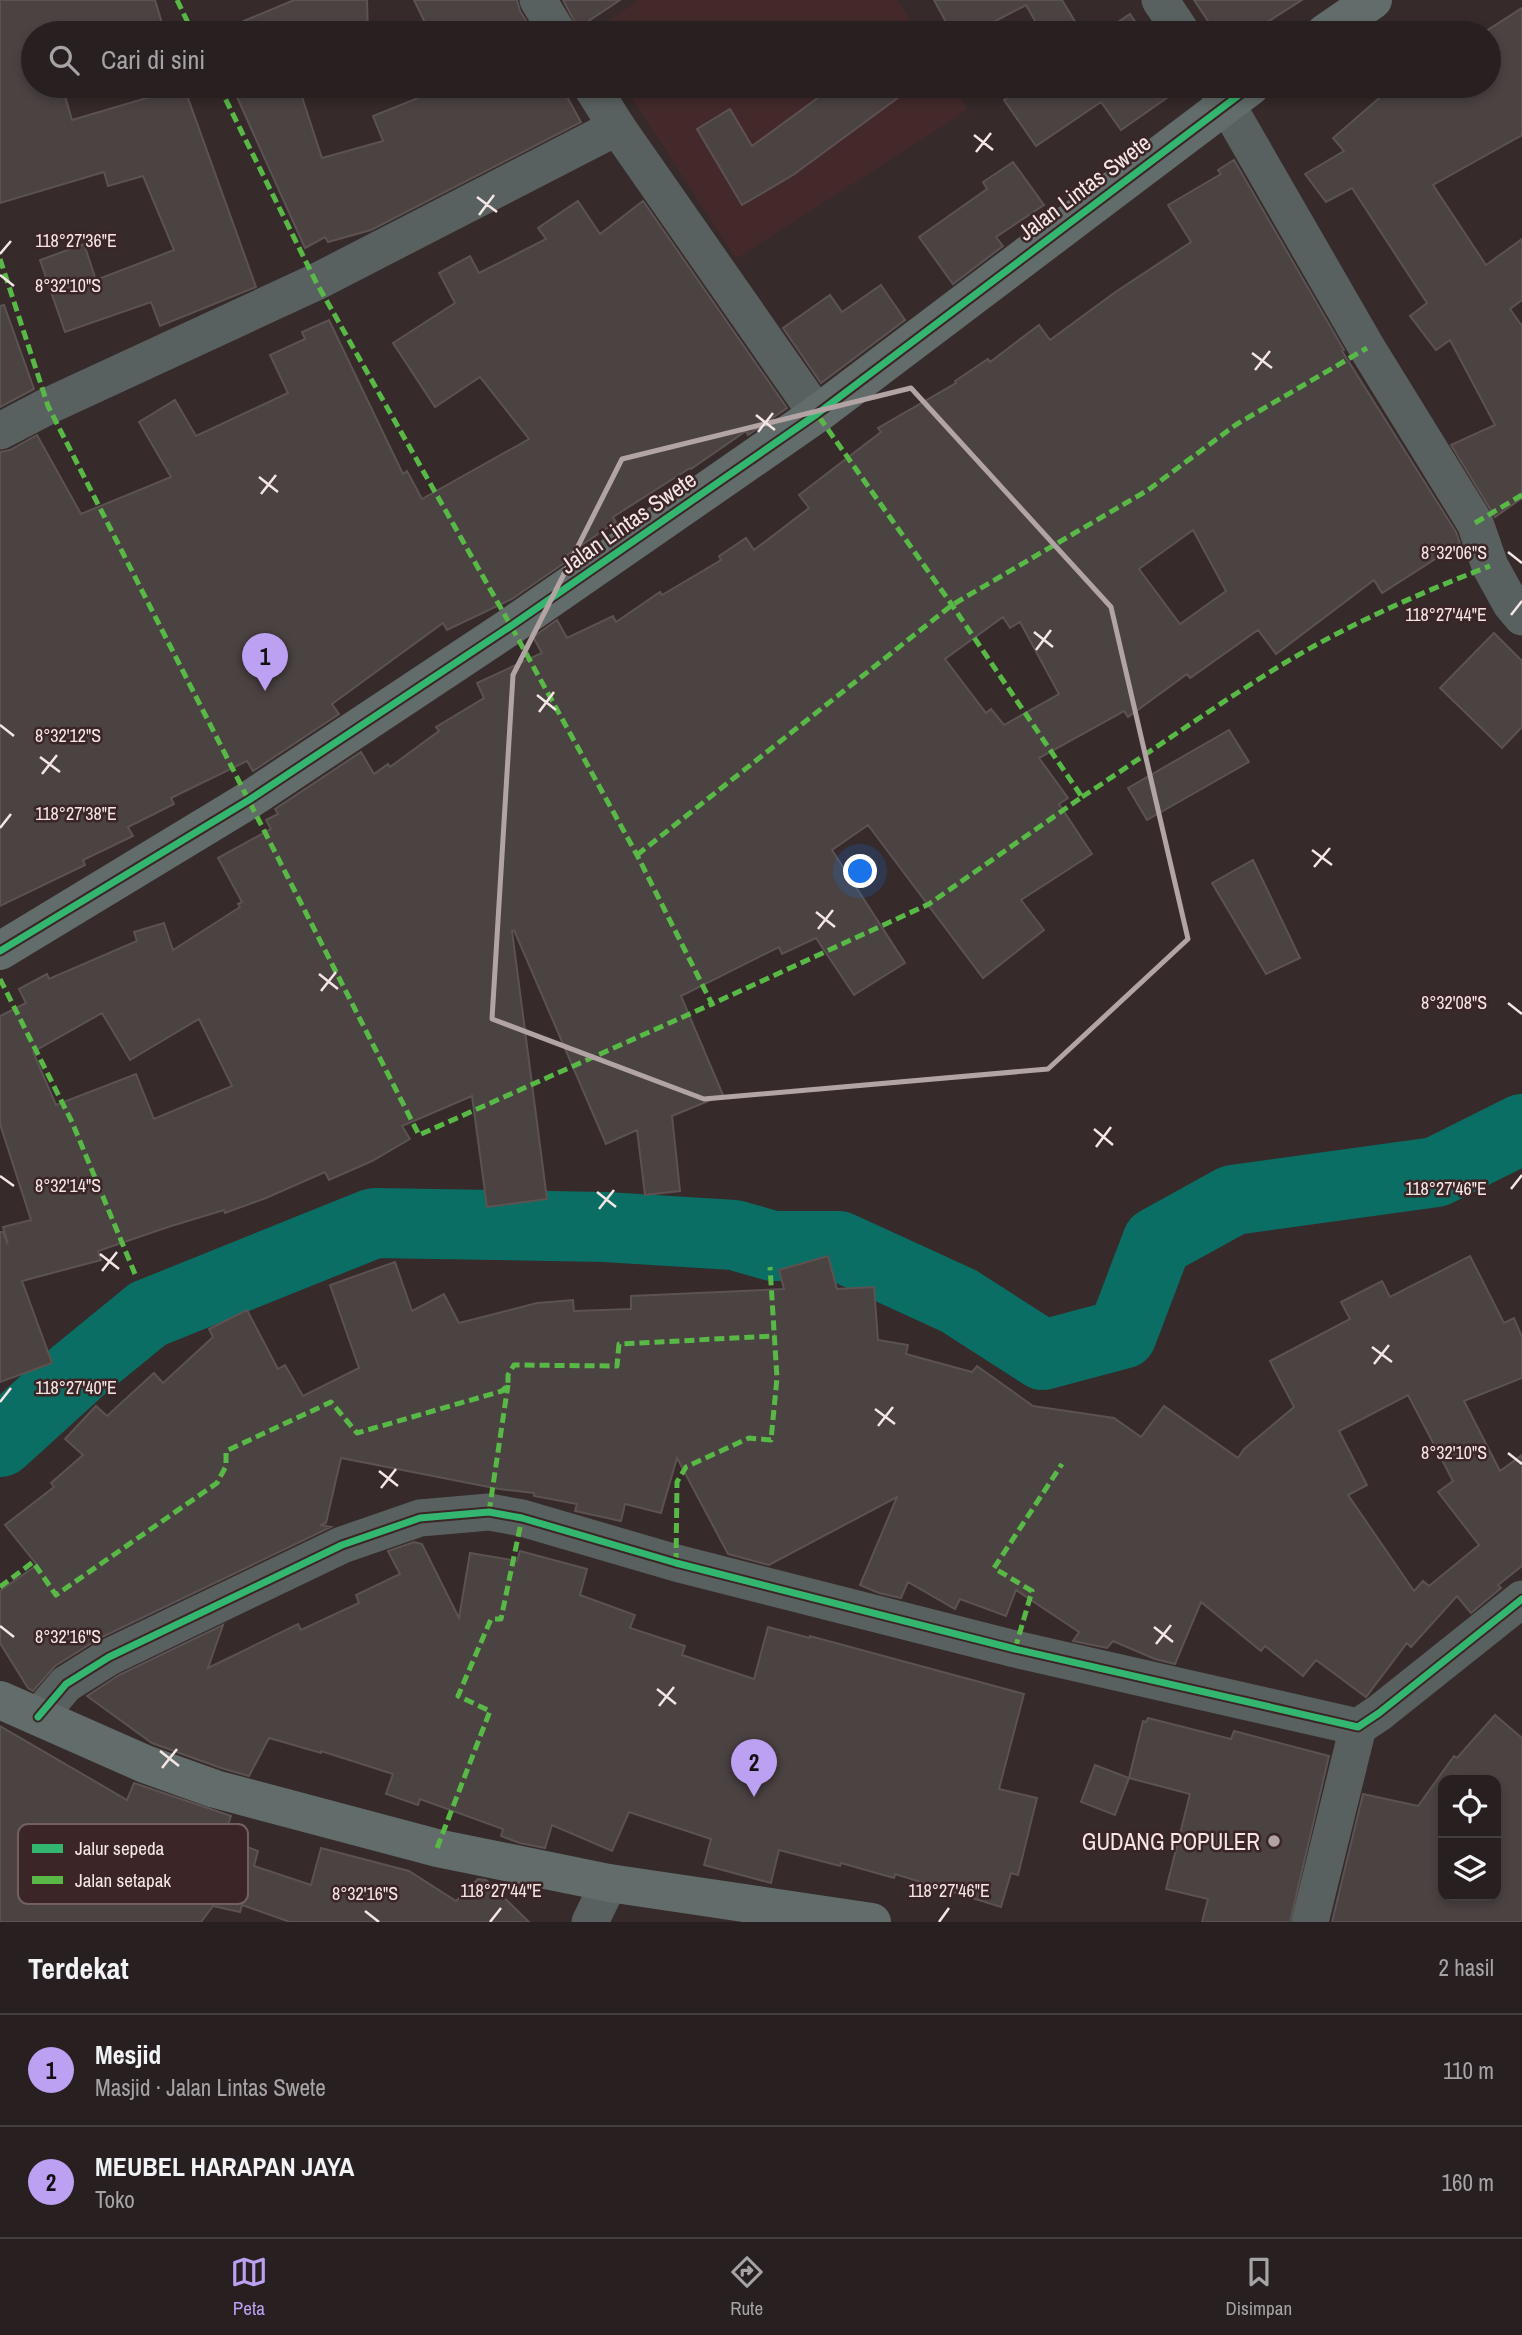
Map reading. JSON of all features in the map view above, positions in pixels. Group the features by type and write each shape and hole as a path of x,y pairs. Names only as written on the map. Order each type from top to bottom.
{"street":[{"path":"538,0 551,21"},
{"path":"1160,0 1174,21"},
{"path":"1342,21 1373,0"},
{"path":"599,98 817,414"},
{"name":"Jalan Lintas Swete","path":"0,951 249,800 511,626 817,414 1223,98"},
{"path":"1236,98 1367,348 1475,523 1490,566 1511,604 1522,617"},
{"path":"0,430 48,405 316,282 617,127"},
{"path":"38,1717 66,1684 108,1657 342,1545 420,1518 489,1512 522,1518 676,1563 1014,1649 1358,1727"},
{"path":"1310,1922 1358,1727 1522,1599"},
{"path":"0,1700 145,1764 215,1789 438,1848 609,1883 872,1922"},
{"path":"590,1922 609,1883"}],"highlighted area":[{"path":"911,388 1111,607 1188,939 1048,1069 704,1099 492,1019 513,675 622,459"}],"shaded area":[{"path":"639,0 897,0 911,21 608,21"},
{"path":"632,98 960,98 968,110 736,259"}],"building":[{"path":"0,0 155,0 161,21 21,21 21,98 66,98 72,120 147,98 188,98 256,287 160,326 151,302 65,332 40,260 84,244 96,280 174,250 143,176 108,186 104,172 0,203"},
{"path":"294,0 367,0 368,21 244,21"},
{"path":"414,0 517,0 526,21 424,21"},
{"path":"563,0 620,0 588,21 574,21"},
{"path":"934,0 1062,0 1075,21 1035,21 1026,5 996,21 945,21"},
{"path":"1194,0 1302,0 1269,21 1208,21"},
{"path":"1522,8 1522,135 1433,185 1486,265 1522,239 1522,300 1510,309 1522,326 1522,498 1495,517 1451,445 1495,425 1450,340 1436,350 1410,316 1427,303 1352,188 1326,202 1305,174 1344,151 1333,138 1379,98 1501,98 1501,21"},
{"path":"1130,14 1135,21 1120,21"},
{"path":"237,98 302,98 322,158 383,141 373,116 418,98 568,98 581,122 371,230 328,242 325,237 305,248"},
{"path":"818,98 898,98 793,175 742,205 697,129 730,109 752,146"},
{"path":"1167,98 1121,130 1101,102 1036,146 1004,100"},
{"path":"1234,160 1344,350 1342,351 1456,532 1460,543 1382,593 1374,580 1276,654 1258,630 1190,678 1187,674 1128,717 1124,711 1039,758 1068,798 1059,804 1092,854 1021,900 1044,930 983,978 868,825 832,850 905,963 854,995 816,938 782,954 779,947 681,996 723,1095 672,1116 680,1191 645,1195 637,1130 606,1144 514,930 512,931 547,1199 487,1207 472,1096 402,1126 410,1139 372,1161 329,1180 325,1172 225,1213 224,1210 98,1251 101,1260 22,1281 52,1363 0,1382 0,1232 3,1232 8,1244 3,1227 31,1220 0,1124 0,1016 26,1003 19,989 47,974 49,979 137,941 134,932 164,923 173,950 240,907 238,904 242,902 218,858 271,829 266,820 278,814 275,809 361,752 374,774 388,764 390,767 439,731 436,727 484,698 477,683 542,653 533,637 557,620 567,638 613,616 616,622 660,592 662,595 721,560 719,556 746,538 754,550 809,508 799,495 881,432 878,428 956,383 955,381 988,359 990,362 1039,325 1050,340 1191,242 1168,205 1221,174 1218,170","holes":["1193,530 1226,591 1180,624 1139,569","1003,617 1010,628 1020,622 1059,694 1004,725 991,709 986,713 945,659","102,1013 130,1060 199,1019 232,1086 154,1119 136,1074 56,1105 33,1052"]},
{"path":"1013,162 1044,205 996,237 1003,246 953,284 919,237 987,189 983,182"},
{"path":"578,201 600,234 643,201 787,408 748,435 746,431 613,517 616,522 567,555 570,559 512,599 447,630 443,623 332,704 339,714 253,771 247,761 171,798 174,804 128,827 133,836 83,860 85,865 0,906 0,452 10,450 37,435 81,514 171,477 139,422 175,400 196,436 288,393 270,355 305,339 302,332 329,320 403,474 407,471 422,499 529,439 480,377 435,407 393,343 455,303 439,273 470,256 479,273 546,239 538,228"},
{"path":"881,285 905,320 821,383 783,328 830,295 842,312"},
{"path":"4,305 34,389 0,407 0,306"},
{"path":"1494,633 1522,661 1522,727 1502,748 1440,688"},
{"path":"1229,730 1249,762 1147,820 1128,788"},
{"path":"1253,860 1300,958 1266,974 1212,883"},
{"path":"828,1256 837,1289 874,1287 878,1340 908,1345 906,1354 972,1372 977,1366 1033,1406 1114,1418 1141,1437 1164,1406 1238,1458 1244,1449 1294,1407 1270,1361 1350,1319 1341,1302 1382,1281 1390,1297 1470,1256 1504,1323 1514,1318 1522,1337 1522,1378 1464,1401 1500,1471 1522,1455 1522,1566 1498,1585 1501,1588 1471,1613 1457,1596 1411,1647 1407,1643 1366,1697 1316,1660 1303,1676 1265,1646 1261,1651 1201,1602 1175,1664 1155,1659 1113,1641 1107,1648 1073,1641 1079,1632 1016,1590 1006,1616 960,1599 955,1609 908,1582 901,1598 860,1585 897,1497 769,1565 728,1554 677,1458 661,1513 625,1504 621,1521 575,1511 577,1504 534,1496 534,1493 499,1489 341,1458 326,1523 320,1525 331,1527 100,1638 55,1666 33,1691 28,1688 0,1643 0,1591 37,1565 5,1525 54,1487 51,1483 83,1455 65,1439 96,1406 107,1416 154,1373 163,1383 213,1337 209,1329 247,1310 278,1369 285,1365 303,1396 359,1368 330,1285 395,1262 412,1311 444,1294 459,1323 537,1303 573,1300 574,1311 631,1309 631,1296 784,1289 779,1270","holes":["1408,1395 1453,1481 1438,1492 1479,1545 1429,1586 1423,1581 1414,1591 1348,1495 1367,1485 1339,1431"]},
{"path":"414,1542 422,1544 459,1618 470,1553 517,1561 520,1551 587,1569 580,1595 635,1615 630,1628 685,1646 682,1655 754,1679 768,1627 1024,1694 999,1789 1037,1798 1018,1875 1011,1873 1001,1907 895,1874 894,1878 779,1850 771,1883 704,1865 711,1839 629,1812 612,1851 552,1825 545,1848 520,1843 501,1836 503,1829 420,1799 418,1805 386,1794 393,1774 321,1751 269,1738 249,1776 221,1768 152,1743 87,1696 119,1675 223,1625 208,1668 298,1624 301,1630 359,1603 356,1595 400,1574 388,1551"},
{"path":"1495,1715 1522,1738 1522,1922 1332,1922 1363,1794 1418,1806 1438,1778 1438,1901 1501,1901 1501,1775 1440,1775 1454,1756 1457,1758"},
{"path":"1148,1718 1231,1739 1234,1731 1329,1756 1290,1922 1202,1922 1208,1899 1166,1889 1190,1794 1129,1778 1143,1721 1146,1722"},
{"path":"0,1726 127,1800 134,1783 231,1816 228,1824 18,1824 18,1904 248,1904 248,1847 258,1851 254,1866 311,1885 321,1848 409,1871 456,1901 478,1879 486,1880 529,1922 290,1922 242,1905 240,1912 213,1906 201,1922 0,1922"},
{"path":"1095,1765 1129,1778 1115,1815 1081,1802"}],"waterway":[{"path":"0,1442 77,1372 148,1314 374,1223 605,1227 734,1235 773,1246 839,1246 959,1301 1043,1355 1122,1334 1157,1242 1233,1200 1436,1172 1522,1129"}],"marked path":[{"path":"177,0 187,21"},
{"path":"225,98 316,282 637,855 712,1004 929,904 1082,797 952,605 817,414"},
{"path":"0,259 48,406 419,1135 712,1004"},
{"path":"637,855 952,605 1148,490 1237,424 1367,348"},
{"path":"1475,523 1522,495"},
{"path":"1082,797 1303,652 1382,612 1490,566"},
{"path":"0,979 72,1122 135,1274"},
{"path":"676,1563 677,1482 686,1467 749,1438 771,1440 777,1378 770,1267"},
{"path":"0,1587 33,1562 56,1595 217,1483 226,1466 226,1451 331,1402 357,1433 502,1391 508,1385 508,1375 514,1365 617,1366 619,1344 775,1336"},
{"path":"489,1512 508,1385"},
{"path":"1015,1649 1032,1591 994,1568 1062,1464"},
{"path":"437,1848 490,1711 458,1696 491,1619 501,1619 522,1518"}],"cycle path":[{"path":"0,951 249,800 511,626 817,414 1235,98"},
{"path":"38,1717 66,1684 109,1657 342,1545 420,1518 489,1512 522,1518 676,1563 1015,1649 1358,1727 1522,1599"}],"place":[{"name":"Mesjid","path":"265,691"},
{"name":"MEUBEL HARAPAN JAYA","path":"754,1797"},
{"name":"GUDANG POPULER","path":"1274,1841"}]}
